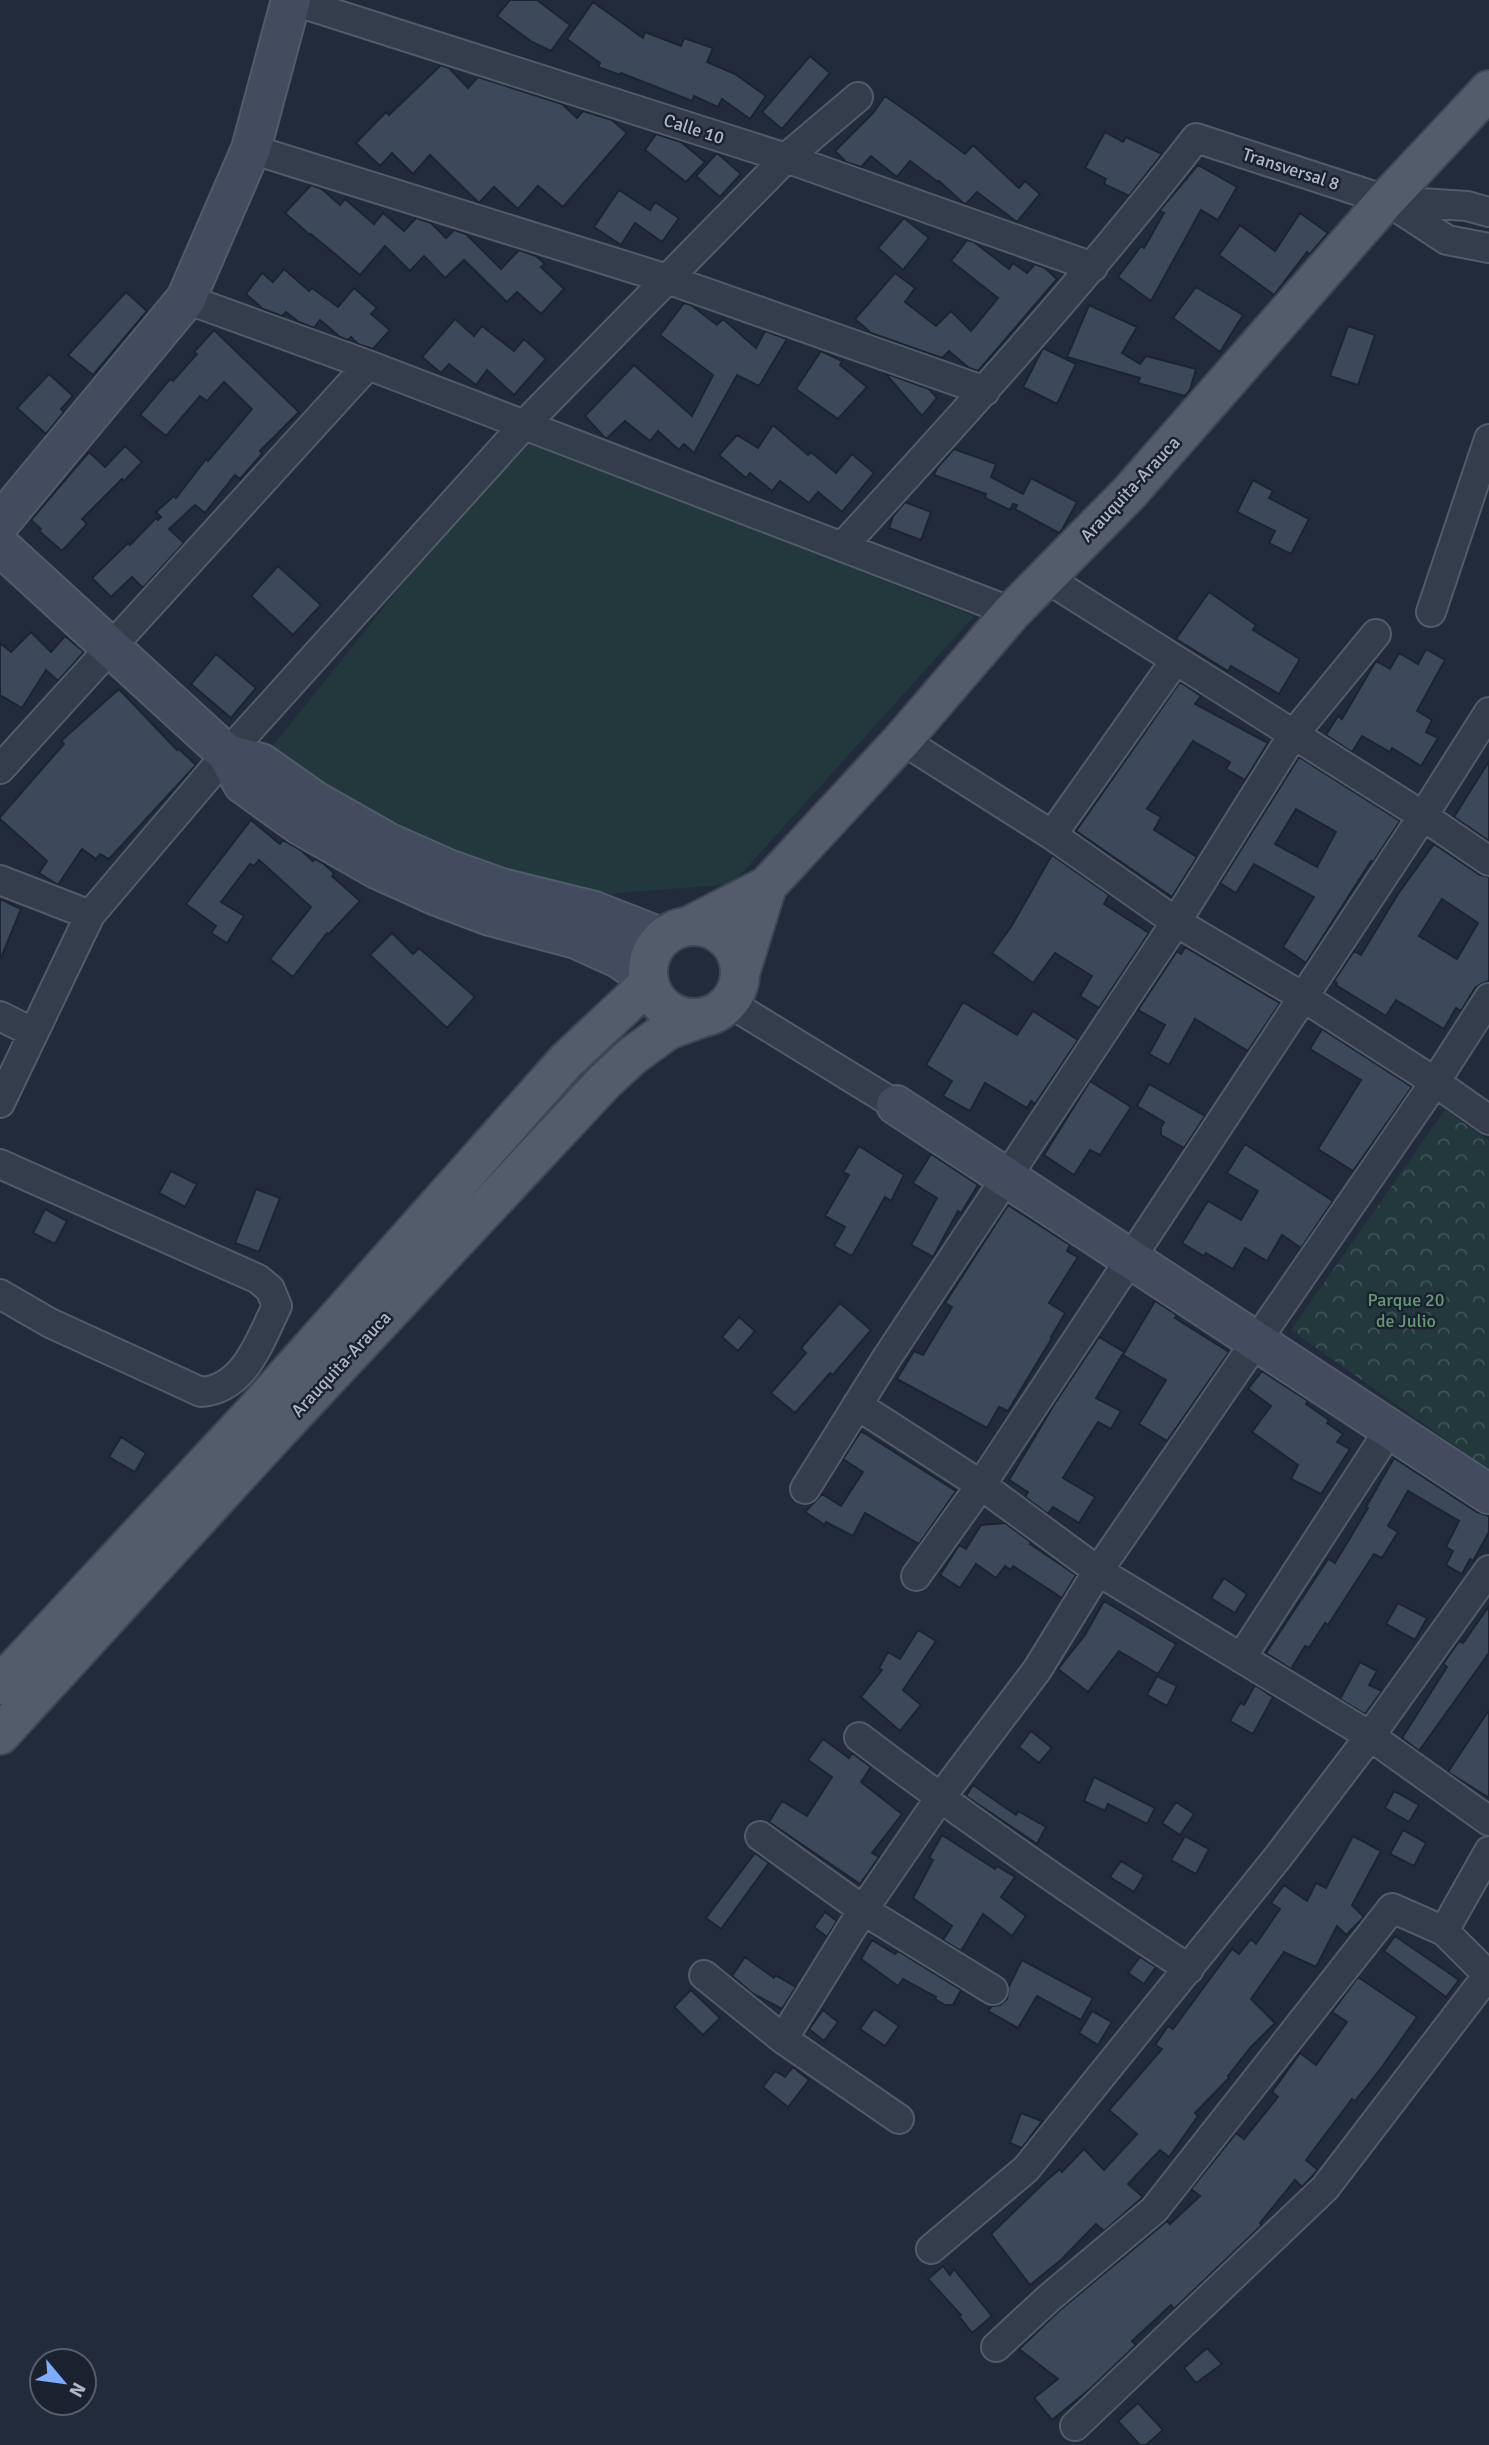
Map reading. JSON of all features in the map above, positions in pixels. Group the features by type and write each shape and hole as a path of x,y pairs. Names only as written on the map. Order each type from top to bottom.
{"main road":[{"name":"Arauquita-Arauca","path":"768,886 902,740 1012,612 1130,492 1387,200 1489,90"},
{"path":"768,886 723,998 687,1018 674,1014 663,1006 654,995 649,981 649,964 653,949 677,931 768,886"},
{"path":"677,931 704,926 726,938 734,948 723,998"},
{"name":"Arauquita-Arauca","path":"0,1685 255,1411 566,1061 649,981"},
{"name":"Arauquita-Arauca","path":"0,1735 280,1429 605,1082 632,1056 668,1030 723,998"}],"street":[{"path":"0,523 186,299 251,149 291,0"},
{"name":"Calle 10","path":"291,0 786,158 1093,267"},
{"path":"0,1103 32,1031 90,915 227,754 524,425 786,158 858,97"},
{"name":"Transversal 8","path":"1093,267 1196,138 1387,200 1467,206 1489,212"},
{"path":"251,149 667,279 985,391"},
{"name":"Transversal 8","path":"1387,200 1447,240 1489,248"},
{"path":"842,547 985,391 1093,267"},
{"path":"186,299 368,365 1012,612"},
{"path":"0,769 368,365"},
{"path":"1430,612 1489,439"},
{"path":"0,546 227,754 243,784 300,825 377,869 437,896 490,916 576,939 620,959 649,981"},
{"path":"1046,578 1423,816 1489,861"},
{"path":"806,1489 857,1405 1176,922 1293,735 1376,634"},
{"path":"1052,835 1175,661"},
{"path":"916,1576 981,1485 1489,712"},
{"path":"902,740 1052,835 1176,922 1303,997 1489,1120"},
{"path":"227,754 261,763 315,801 389,843 448,869 501,888 677,931"},
{"path":"0,880 90,915"},
{"path":"723,998 896,1105 1489,1494"},
{"path":"783,2039 863,1910 940,1798 1037,1670 1098,1571 1435,1082 1489,998"},
{"path":"0,1017 32,1031"},
{"path":"0,1164 258,1279 270,1289 277,1306 250,1361 228,1384 214,1391 201,1392 50,1323 0,1294"},
{"path":"857,1405 981,1485 1098,1571 1370,1737 1489,1821"},
{"path":"1241,1658 1390,1429"},
{"path":"931,2249 1026,2169 1189,1969 1370,1737 1489,1570"},
{"path":"859,1737 1065,1887 1189,1969"},
{"path":"760,1836 863,1910 993,1990"},
{"path":"1444,1931 1489,1851"},
{"path":"996,2347 1049,2298 1154,2210 1392,1908 1444,1931 1488,1975 1325,2188 1075,2426"},
{"path":"704,1975 783,2039 899,2119"}],"green space":[{"path":"520,438 974,616 732,884 595,895 400,840 271,748"},
{"name":"Parque 20 de Julio","path":"1445,1110 1489,1141 1489,1470 1291,1330"}],"building":[{"path":"510,0 537,0 570,25 551,51 532,42 497,16"},
{"path":"593,2 643,38 645,32 681,46 684,38 713,48 707,62 735,74 766,96 750,119 722,99 718,107 694,96 692,101 621,73 620,75 598,67 600,63 567,39"},
{"path":"810,56 830,73 782,129 762,112"},
{"path":"441,65 449,68 468,88 478,77 562,104 577,118 583,111 612,120 627,133 563,207 538,186 518,209 494,187 479,203 430,155 413,174 392,153 380,166 356,143 386,112 389,115"},
{"path":"885,96 965,154 973,145 1019,188 1025,181 1040,194 1017,222 977,192 966,204 963,203 939,181 910,161 897,177 871,156 861,167 846,162 835,151 873,113"},
{"path":"1105,132 1123,142 1126,137 1162,154 1129,196 1104,184 1106,179 1085,168"},
{"path":"656,134 681,142 705,162 686,182 645,150"},
{"path":"717,153 741,174 720,197 696,176"},
{"path":"1198,165 1237,187 1218,220 1201,210 1151,301 1118,277 1141,246 1144,248 1164,213 1159,211"},
{"path":"311,185 322,189 340,205 345,199 374,224 383,213 404,231 416,218 431,223 446,238 454,230 466,234 501,269 519,250 536,256 545,264 541,267 564,289 541,314 517,292 507,302 464,260 445,278 424,256 410,271 385,246 360,275 285,213"},
{"path":"619,190 650,210 655,202 679,218 662,242 635,223 621,245 594,227"},
{"path":"1300,213 1328,233 1310,254 1307,252 1274,295 1219,255 1240,225 1275,251"},
{"path":"904,218 929,238 903,270 878,248"},
{"path":"967,240 974,242 1009,269 1013,263 1027,273 1035,264 1045,268 1057,279 978,371 969,368 949,351 942,358 871,333 855,319 895,273 915,288 905,302 936,326 951,311 971,331 998,298 951,261"},
{"path":"284,269 309,291 312,288 338,307 354,288 377,308 371,314 390,330 373,349 358,344 351,337 348,340 340,337 320,320 314,328 299,322 286,312 282,316 263,309 246,294 262,273 273,282"},
{"path":"1196,287 1243,315 1220,352 1173,318"},
{"path":"126,292 147,311 93,375 68,355"},
{"path":"684,303 691,305 717,325 723,319 756,348 765,331 787,339 759,386 737,375 694,453 684,444 679,450 658,431 650,441 625,421 606,439 585,416 634,365 692,416 713,375 660,335"},
{"path":"1089,305 1137,327 1122,353 1140,364 1146,356 1196,369 1190,390 1185,396 1138,383 1140,378 1067,357"},
{"path":"455,319 474,336 482,326 514,351 524,339 546,359 514,395 487,370 476,385 449,364 441,373 422,357"},
{"path":"1348,326 1375,335 1358,385 1330,376"},
{"path":"214,330 299,412 260,451 262,454 240,479 235,475 205,513 195,505 169,529 184,543 143,588 132,577 111,597 92,578 156,518 158,520 161,517 156,512 174,496 176,498 206,459 208,461 252,409 224,382 207,401 200,396 166,436 140,415 170,379 173,381 197,354 194,352"},
{"path":"1043,348 1076,364 1057,404 1023,387"},
{"path":"821,351 842,361 840,365 867,387 838,419 796,389"},
{"path":"885,373 929,389 937,398 922,416"},
{"path":"49,374 73,396 61,409 64,412 46,434 17,408"},
{"path":"773,425 808,455 811,452 836,473 852,454 874,473 842,512 818,492 809,503 780,481 772,491 750,473 746,478 719,455 737,435 758,448"},
{"path":"125,446 142,462 82,519 87,524 62,551 39,531 41,529 31,520 89,452 105,467"},
{"path":"954,449 996,464 991,477 1023,494 1031,478 1077,502 1062,530 1059,533 1015,509 1017,505 1013,504 1010,510 985,498 986,494 934,475"},
{"path":"1253,480 1273,491 1269,498 1309,519 1291,554 1269,543 1275,531 1237,512"},
{"path":"905,502 931,512 921,540 889,528 893,516"},
{"path":"278,566 321,605 293,635 251,596"},
{"path":"1209,592 1256,625 1253,630 1300,659 1279,694 1231,666 1228,671 1176,639"},
{"path":"31,632 51,652 65,636 84,652 58,681 46,670 22,708 0,695 0,643 11,652"},
{"path":"1426,649 1445,660 1417,711 1432,720 1426,732 1438,738 1421,766 1392,748 1390,752 1362,736 1352,752 1326,735 1338,716 1342,719 1376,661 1390,669 1399,653 1418,664"},
{"path":"216,654 256,688 231,718 191,684"},
{"path":"1180,682 1201,696 1195,704 1268,743 1245,780 1226,769 1230,762 1193,741 1147,809 1161,817 1154,830 1197,857 1172,897 1076,831"},
{"path":"119,689 177,750 196,765 109,859 100,854 96,859 82,849 58,885 39,873 47,861 0,817 64,744 61,741"},
{"path":"1299,757 1400,821 1373,862 1371,861 1306,963 1283,947 1314,897 1254,864 1236,893 1220,883","holes":["1296,809 1336,832 1317,867 1275,844"]},
{"path":"1489,761 1489,841 1454,817"},
{"path":"251,820 280,844 283,840 313,861 315,859 324,864 334,873 332,876 360,901 329,934 327,933 293,977 270,959 311,907 259,860 254,866 250,864 221,902 244,916 227,943 211,933 216,926 186,904"},
{"path":"1434,844 1480,875 1489,877 1489,981 1475,988 1461,1011 1456,1008 1444,1029 1396,1000 1386,1016 1336,985 1334,981 1354,951 1361,955 1398,894","holes":["1442,899 1478,923 1457,959 1419,936"]},
{"path":"1052,855 1109,895 1104,904 1149,933 1099,1008 1080,996 1092,976 1055,953 1033,983 992,953 1011,927"},
{"path":"0,899 21,909 1,958 0,958"},
{"path":"392,933 413,954 419,948 475,997 447,1028 370,955"},
{"path":"1185,947 1280,1003 1248,1051 1195,1019 1169,1065 1149,1054 1165,1025 1138,1010 1177,951 1181,954"},
{"path":"963,1002 1017,1035 1033,1011 1078,1040 1035,1104 1031,1101 1027,1108 985,1083 970,1111 943,1096 952,1081 926,1065"},
{"path":"1322,1029 1412,1087 1353,1171 1318,1149 1361,1080 1310,1049"},
{"path":"1090,1081 1131,1107 1100,1155 1090,1150 1074,1175 1044,1155"},
{"path":"1149,1084 1205,1116 1184,1148 1161,1135 1164,1122 1137,1106"},
{"path":"1245,1144 1333,1201 1301,1248 1282,1235 1267,1261 1245,1248 1233,1269 1182,1243 1208,1201 1241,1220 1258,1191 1227,1173"},
{"path":"859,1146 904,1175 891,1201 885,1197 852,1256 834,1246 845,1227 825,1216 849,1175 843,1172"},
{"path":"931,1154 978,1185 961,1213 958,1211 933,1257 911,1245 937,1198 913,1183"},
{"path":"171,1171 197,1184 185,1207 159,1193"},
{"path":"256,1189 280,1198 259,1252 235,1243"},
{"path":"1008,1205 1070,1245 1067,1251 1078,1257 1049,1303 1065,1313 1052,1338 1008,1411 999,1407 987,1428 897,1379 914,1351 923,1355 952,1307 945,1303"},
{"path":"45,1209 67,1221 55,1244 33,1233"},
{"path":"1155,1301 1177,1315 1175,1318 1229,1352 1167,1441 1139,1424 1166,1380 1123,1355"},
{"path":"840,1303 871,1330 833,1375 830,1373 795,1413 771,1393 806,1353 801,1348"},
{"path":"739,1317 755,1331 738,1351 722,1337"},
{"path":"1099,1337 1124,1352 1096,1398 1121,1411 1111,1429 1098,1422 1063,1478 1095,1497 1079,1523 1053,1507 1048,1514 1025,1497 1028,1492 1009,1480"},
{"path":"1262,1371 1308,1401 1306,1404 1343,1434 1337,1442 1350,1449 1321,1494 1291,1479 1298,1465 1252,1432 1271,1406 1248,1389"},
{"path":"861,1431 956,1491 919,1544 865,1513 853,1536 826,1522 825,1525 805,1512 822,1494 841,1506 863,1472 843,1459"},
{"path":"121,1437 146,1453 135,1472 109,1457"},
{"path":"1394,1458 1477,1512 1489,1516 1489,1532 1473,1561 1470,1559 1462,1574 1446,1565 1453,1551 1446,1547 1459,1521 1408,1491 1388,1526 1398,1532 1382,1558 1374,1554 1328,1625 1325,1623 1309,1648 1305,1646 1291,1669 1266,1653 1328,1559 1335,1563"},
{"path":"1005,1523 1031,1542 1030,1544 1076,1575 1062,1598 1013,1566 1011,1570 1005,1566 996,1578 976,1564 960,1588 940,1575 959,1545 966,1549 981,1525"},
{"path":"1224,1578 1247,1594 1235,1613 1211,1598"},
{"path":"1104,1601 1176,1644 1158,1674 1119,1651 1088,1692 1058,1669 1085,1635"},
{"path":"1398,1603 1427,1618 1415,1640 1386,1624"},
{"path":"1489,1606 1489,1653 1419,1751 1402,1738 1447,1667 1443,1664 1459,1641 1463,1643"},
{"path":"918,1630 936,1641 903,1690 921,1705 900,1731 861,1697 882,1670 879,1668 888,1652 900,1659"},
{"path":"1360,1662 1377,1671 1369,1685 1382,1691 1365,1714 1340,1699"},
{"path":"1157,1676 1177,1686 1167,1706 1147,1695"},
{"path":"1255,1685 1273,1697 1253,1734 1230,1721 1240,1703 1244,1705"},
{"path":"1489,1710 1489,1798 1448,1772"},
{"path":"1031,1731 1052,1748 1039,1763 1019,1747"},
{"path":"823,1739 849,1758 852,1753 871,1767 861,1782 902,1814 872,1853 879,1857 860,1884 769,1822 782,1801 807,1816 832,1777 808,1760"},
{"path":"1094,1777 1155,1808 1147,1824 1108,1804 1105,1811 1084,1801"},
{"path":"973,1785 1016,1815 1018,1811 1046,1827 1037,1844 966,1796"},
{"path":"1394,1791 1419,1805 1409,1822 1385,1808"},
{"path":"1176,1802 1194,1814 1180,1835 1162,1823"},
{"path":"1403,1830 1426,1843 1414,1866 1390,1854"},
{"path":"942,1835 995,1869 997,1866 1015,1877 1001,1897 1026,1916 1012,1936 983,1914 961,1951 943,1940 952,1926 913,1898 933,1860 929,1858"},
{"path":"1185,1836 1209,1849 1196,1874 1171,1860"},
{"path":"1353,1836 1381,1851 1352,1905 1364,1917 1346,1935 1337,1926 1316,1967 1284,1952 1251,1999 1275,2023 1251,2047 1229,2078 1195,2113 1198,2116 1169,2157 1160,2150 1128,2184 1143,2197 1104,2231 1096,2224 1061,2260 1030,2285 991,2234 1048,2179 1060,2169 1062,2172 1084,2149 1104,2170 1137,2134 1109,2110 1162,2049 1155,2045 1168,2026 1173,2029 1232,1949 1239,1954 1251,1939 1256,1944 1280,1909 1271,1903 1284,1885 1307,1901 1316,1883 1326,1888"},
{"path":"755,1853 769,1863 721,1929 706,1918"},
{"path":"1121,1861 1144,1875 1134,1892 1110,1877"},
{"path":"825,1912 837,1921 827,1937 814,1927"},
{"path":"1395,1936 1459,1980 1446,1997 1384,1951"},
{"path":"872,1940 895,1954 898,1951 961,1990 953,2005 945,2005 903,1979 898,1986 861,1959"},
{"path":"745,1957 774,1978 775,1975 796,1987 782,2009 752,1993 732,1976"},
{"path":"1140,1957 1156,1967 1144,1984 1128,1973"},
{"path":"1022,1960 1093,1998 1081,2020 1037,1996 1018,2028 988,2011 1007,1999 1009,1986"},
{"path":"1358,1977 1417,2017 1382,2067 1355,2101 1352,2099 1306,2160 1318,2170 1302,2187 1295,2180 1260,2223 1262,2225 1174,2309 1171,2305 1132,2341 1136,2345 1090,2389 1052,2420 1034,2398 1058,2379 1019,2349 1060,2310 1167,2221 1170,2224 1200,2196 1191,2189 1236,2133 1244,2139 1278,2097 1272,2092 1300,2053 1316,2065 1347,2022 1332,2012"},
{"path":"691,1990 720,2018 703,2035 674,2007"},
{"path":"874,2009 899,2026 885,2046 860,2029"},
{"path":"823,2010 838,2022 824,2041 809,2029"},
{"path":"1092,2011 1112,2022 1098,2045 1079,2033"},
{"path":"793,2067 809,2080 788,2107 763,2087 775,2071 785,2077"},
{"path":"1021,2113 1042,2121 1022,2148 1010,2143"},
{"path":"943,2266 950,2275 954,2269 992,2316 972,2333 959,2316 961,2315 928,2279"},
{"path":"1207,2348 1222,2364 1196,2383 1184,2368"},
{"path":"1138,2403 1163,2430 1146,2445 1140,2445 1118,2421"}]}
